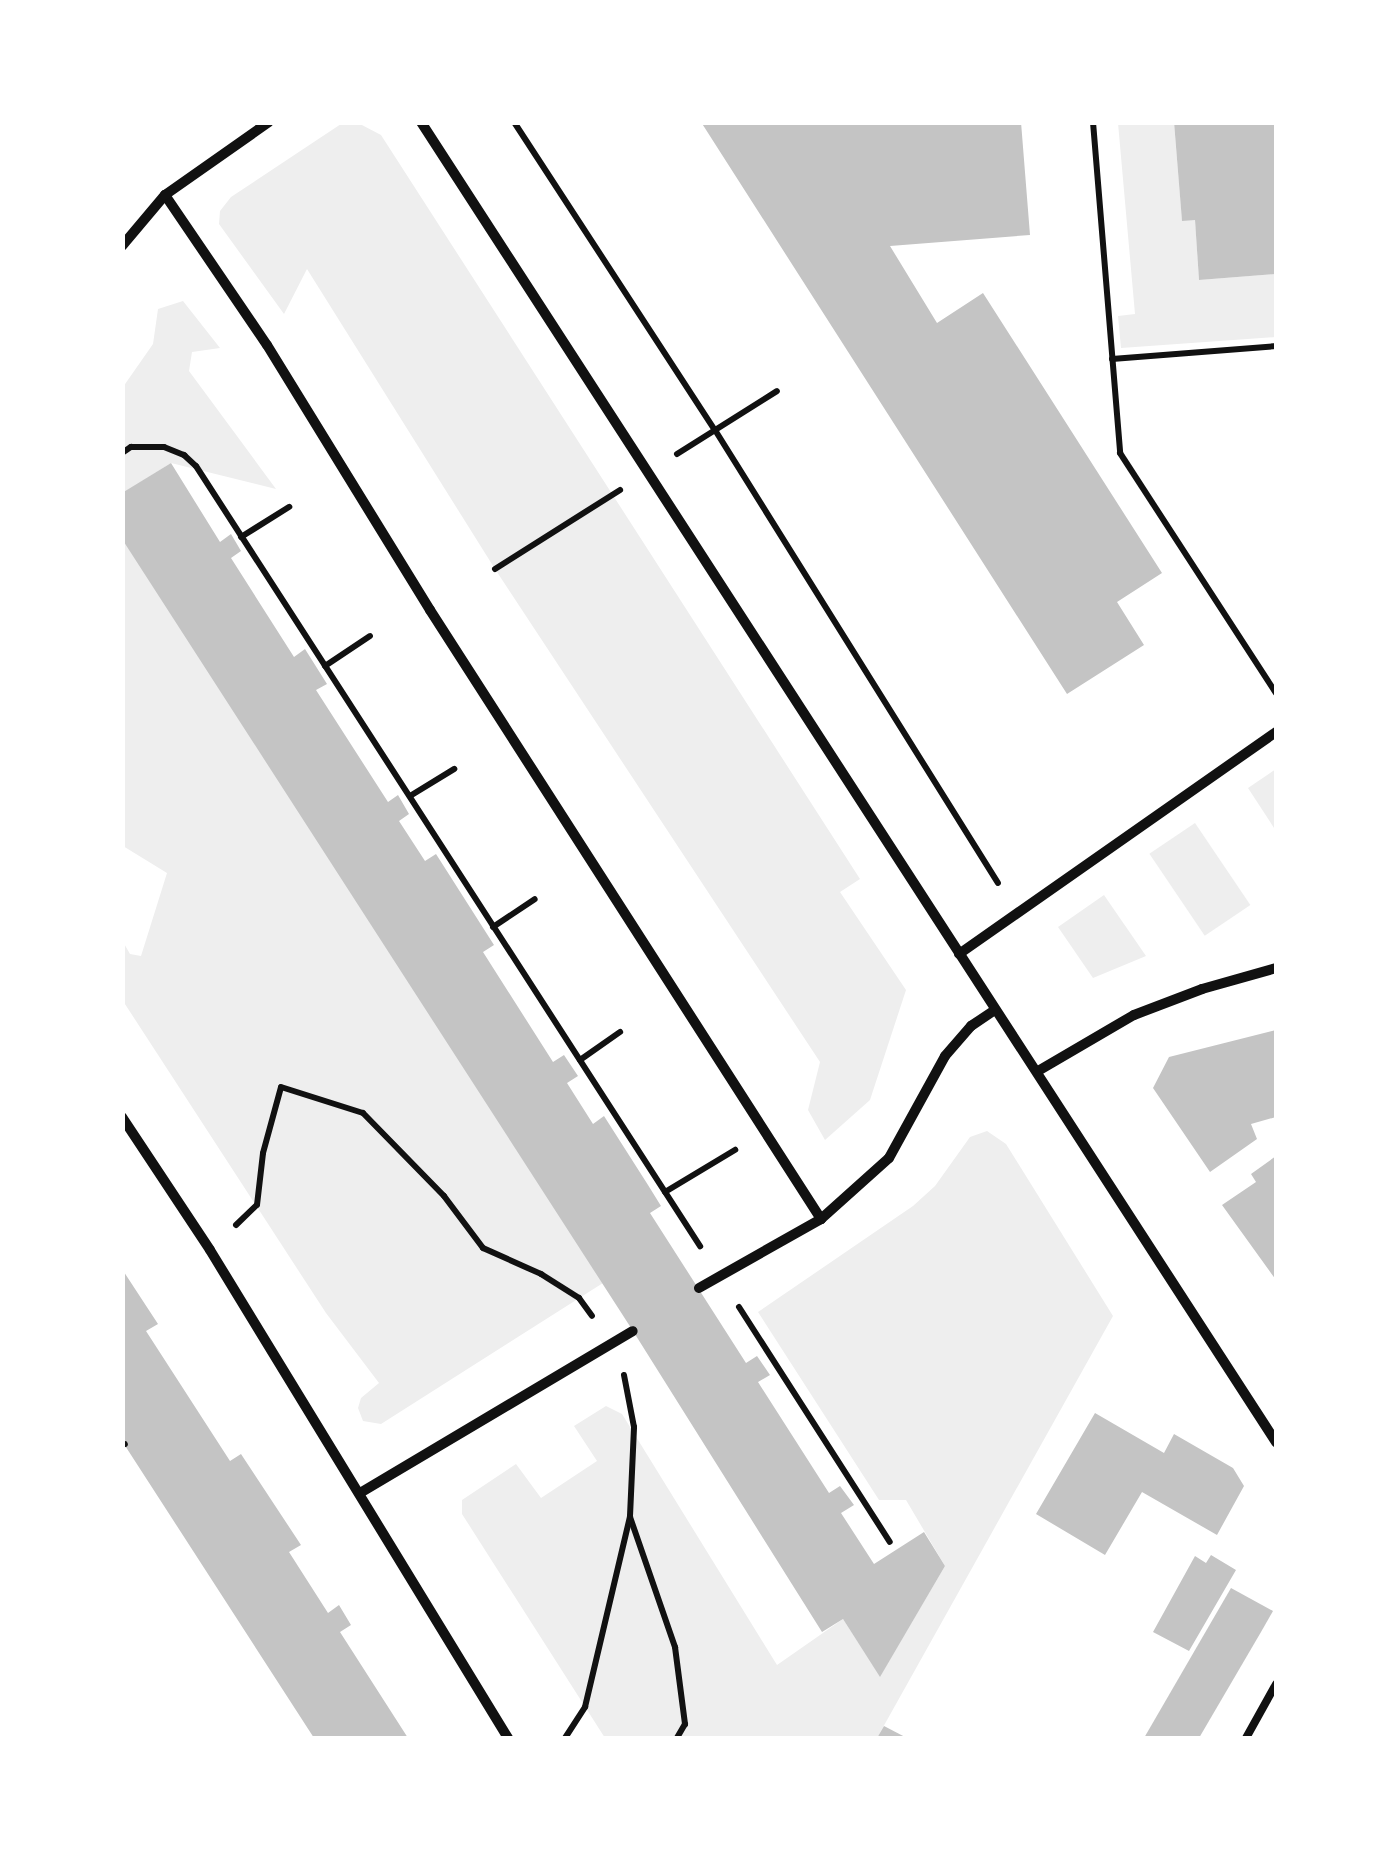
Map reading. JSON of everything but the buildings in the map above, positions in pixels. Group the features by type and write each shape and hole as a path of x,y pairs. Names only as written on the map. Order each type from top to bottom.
{"street":[{"path":"122,246 166,195 269,122"},
{"path":"421,122 1276,1442"},
{"path":"166,195 267,345 430,610 821,1218"},
{"path":"959,954 1276,732"},
{"path":"1038,1071 1134,1016 1202,989 1276,968"},
{"path":"700,1288 821,1218 889,1158 946,1056 971,1026 995,1010"},
{"path":"122,1117 210,1250 508,1738"},
{"path":"360,1494 633,1330"}],"lane":[{"path":"1246,1738 1276,1684"}],"path":[{"path":"514,122 746,480 1017,914"},
{"path":"1093,122 1120,453 1276,694"},
{"path":"1112,359 1276,346"},
{"path":"122,453 130,447 164,446 184,454 242,537 890,1542"},
{"path":"242,537 288,508"},
{"path":"325,666 370,636"},
{"path":"410,796 454,769"},
{"path":"494,928 536,899"},
{"path":"580,1060 620,1032"},
{"path":"210,1250 257,1204 263,1153 282,1087"},
{"path":"665,1192 766,1132"},
{"path":"630,1516 675,1647 685,1724 677,1738"}],"shaded area":[{"path":"1118,123 1174,123 1182,220 1195,220 1199,280 1276,274 1276,337 1121,348 1118,316 1135,314"},
{"path":"341,124 360,124 381,135 860,879 840,892 906,990 870,1100 825,1140 808,1110 820,1062 495,569 307,269 284,314 219,224 220,211 231,197"},
{"path":"183,301 220,348 192,352 189,371 276,489 171,463 123,493 123,387 153,344 158,309"},
{"path":"123,539 603,1283 381,1424 363,1421 358,1408 361,1398 379,1383 326,1313 123,1001 122,940 130,954 141,956 167,873 123,846"},
{"path":"1276,769 1276,831 1248,788"},
{"path":"1195,823 1250,905 1205,936 1149,854"},
{"path":"1104,895 1146,956 1093,978 1058,927"},
{"path":"987,1131 1006,1144 1113,1316 877,1738 605,1738 462,1514 462,1500 516,1464 541,1498 597,1461 574,1426 606,1406 622,1414 777,1665 843,1619 880,1676 945,1566 906,1500 879,1500 758,1312 913,1206 935,1186 970,1137"}]}
